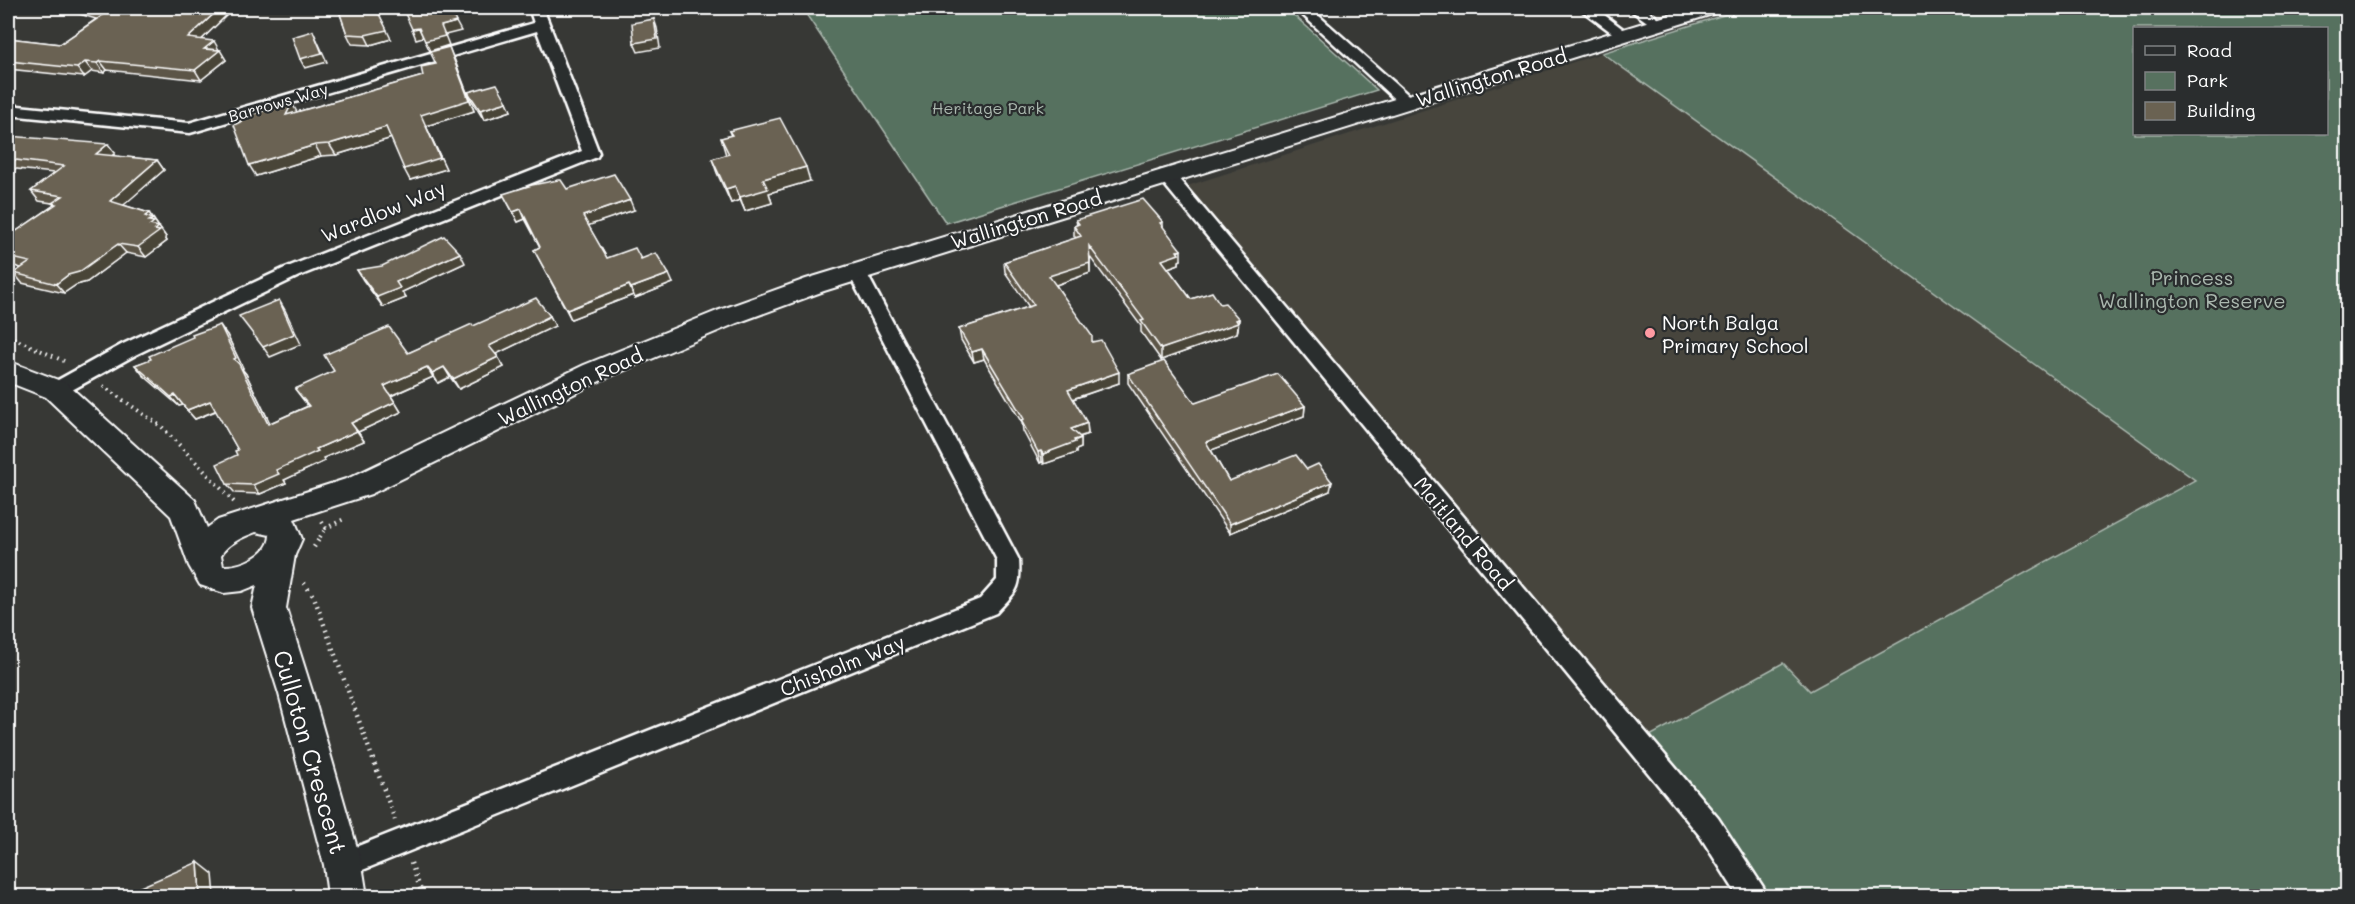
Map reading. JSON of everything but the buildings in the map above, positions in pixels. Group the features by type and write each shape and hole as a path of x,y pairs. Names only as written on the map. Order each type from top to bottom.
{"street":[{"path":"1302,8 1408,103"},
{"path":"1586,8 1624,35"},
{"path":"1635,8 1659,24"},
{"name":"Wallington Road","path":"248,522 360,486 594,372 738,313 857,272 1166,175 1408,103 1712,8"},
{"name":"Barrows Way","path":"8,110 190,128 539,16"},
{"name":"Wardlow Way","path":"56,390 130,349 292,272 591,153 539,16"},
{"name":"Maitland Road","path":"1166,175 1709,827 1754,897"},
{"name":"Chisholm Way","path":"346,881 403,842 988,606 1009,583 1008,560 857,272"},
{"path":"8,371 56,390 184,509 203,558 203,567 208,574 217,579 229,579 258,571 292,550 286,532 280,524 269,520 248,522 184,509"},
{"name":"Wallington Road","path":"292,550 360,486"},
{"path":"203,558 216,538 248,522"},
{"name":"Culloton Crescent","path":"292,550 269,608 296,694 346,881"},
{"path":"229,579 269,608"}],"path":[{"path":"292,550 326,528"},
{"path":"303,581 314,597 423,897"}],"shaded area":[{"name":"North Balga Primary School","path":"1602,53 2196,480 1810,691 1783,663 1646,738 1187,186"}],"green space":[{"name":"Heritage Park","path":"802,8 1286,8 1377,90 946,223"},
{"name":"Princess Wallington Reserve","path":"1746,8 2347,8 2347,896 1767,896 1737,847 1646,738 1783,663 1810,691 2195,480 1602,53"}],"place":[{"name":"North Balga Primary School","path":"1650,333"}]}
